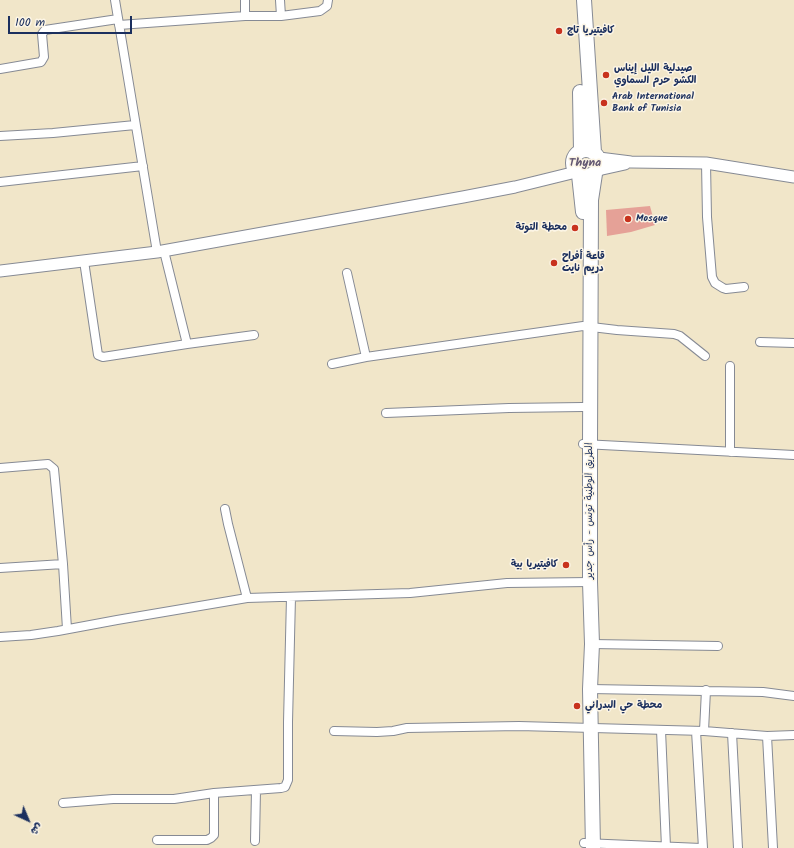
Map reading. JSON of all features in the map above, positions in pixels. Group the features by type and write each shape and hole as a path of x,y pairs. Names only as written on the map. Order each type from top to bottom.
{"highway":[{"name":"الطريق الوطنية تونس - رأس جدير","path":"576,0 593,161"},
{"name":"الطريق الوطنية تونس - رأس جدير","path":"584,0 593,161 583,407 586,444"},
{"name":"الطريق الوطنية تونس - رأس جدير","path":"588,846 586,582 587,326 584,214 578,173 573,164 578,153 593,161"},
{"path":"578,173 587,177 593,161"},
{"name":"الطريق الوطنية تونس - رأس جدير","path":"586,582 592,644 587,728"}],"street":[{"path":"115,0 143,166 161,252 187,344"},
{"path":"245,0 245,16"},
{"path":"280,0 281,16"},
{"path":"0,69 38,64 44,57 42,34 45,30 119,22 245,16 281,16 320,11 327,6 328,0"},
{"path":"0,136 135,125"},
{"path":"593,161 706,163 794,177"},
{"path":"706,163 707,217 712,277 715,283 722,288 744,287"},
{"path":"0,182 143,166"},
{"path":"0,271 161,252 515,187 578,173"},
{"path":"84,261 99,356 103,357 254,335"},
{"path":"347,273 366,357"},
{"path":"332,364 366,357 587,326 617,330 674,334 680,336 705,356"},
{"path":"760,342 794,343"},
{"path":"730,366 730,452"},
{"path":"386,413 509,408 583,407"},
{"path":"586,444 794,455"},
{"path":"0,468 48,464 54,469 63,564 67,629"},
{"path":"225,508 247,598"},
{"path":"0,568 63,564"},
{"path":"0,638 31,635 247,598 410,594 507,583 586,582"},
{"path":"62,803 114,799 174,799 214,793 285,787 288,780 291,597"},
{"path":"592,644 718,646"},
{"path":"590,689 706,690 763,692 794,696"},
{"path":"588,846 702,848 700,731 706,690"},
{"path":"334,731 377,732 407,728 465,726 700,731 767,736 794,735"},
{"path":"661,730 666,847"},
{"path":"732,733 738,848"},
{"path":"767,736 773,848"},
{"path":"255,841 256,790"},
{"path":"157,840 207,840 211,838 214,835 214,793"}],"building":[{"path":"650,206 655,225 631,232 607,236 606,210"}],"place":[{"name":"كافيتيريا تاج","path":"559,31"},
{"name":"صيدلية الليل إيناس الكشو حرم السماوي","path":"606,75"},
{"name":"Arab International Bank of Tunisia","path":"604,103"},
{"name":"Mosque","path":"628,219"},
{"name":"محطة التوتة","path":"575,228"},
{"name":"قاعة أفراح دريم نايت","path":"554,263"},
{"name":"كافيتيريا بية","path":"566,565"},
{"name":"محطة حي البدراني","path":"577,706"}],"district":[{"name":"Thyna","path":"585,164"}]}
